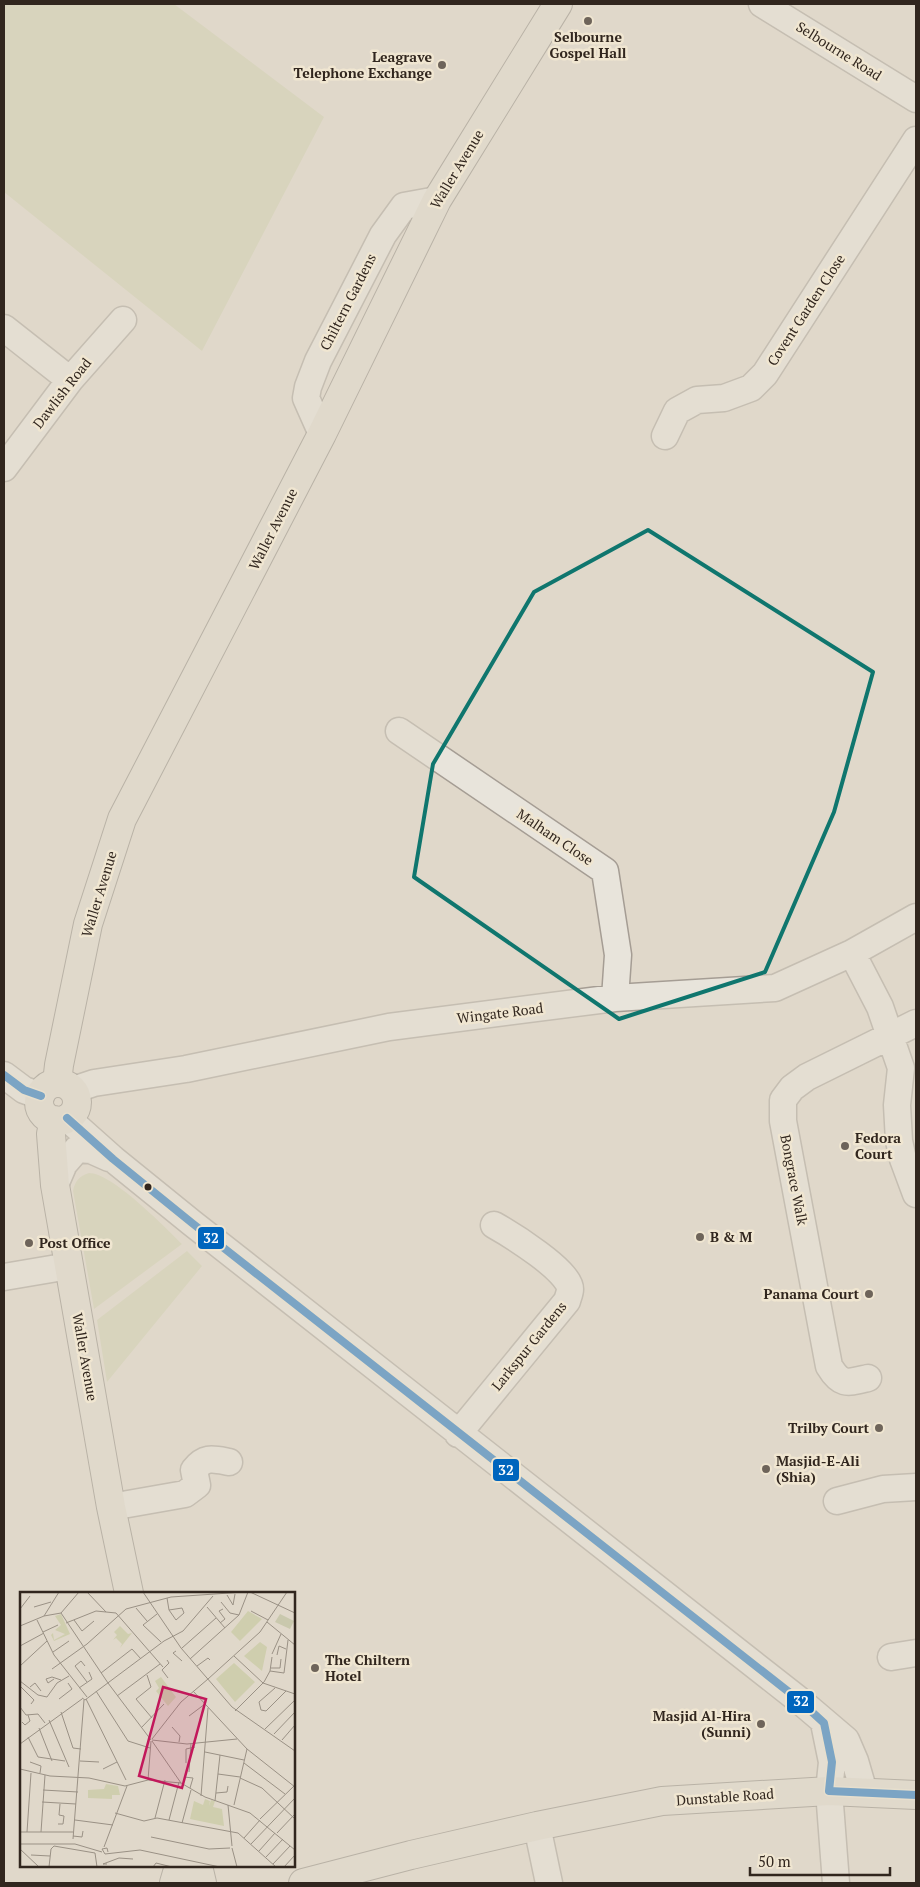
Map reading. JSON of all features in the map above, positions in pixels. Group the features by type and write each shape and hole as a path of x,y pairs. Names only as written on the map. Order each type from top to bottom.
{"main road":[{"name":"Waller Avenue","path":"57,1090 59,1065 88,924 122,819 322,434 437,200 558,4"},
{"path":"57,1090 41,1108 44,1114 61,1119"},
{"name":"Waller Avenue","path":"61,1119 51,1134 55,1186 111,1507 129,1592"},
{"name":"Dunstable Road","path":"302,1883 411,1855 537,1826 662,1801 829,1791 916,1795"},
{"path":"174,1883 178,1867"},
{"path":"198,1867 202,1883"}],"street":[{"name":"Selbourne Road","path":"762,4 916,99"},
{"name":"Covent Garden Close","path":"665,436 678,411 696,400 724,398 751,388 765,374 916,140"},
{"name":"Chiltern Gardens","path":"322,434 306,398 318,361 383,235 404,206 437,200"},
{"name":"Dawlish Road","path":"4,468 70,380 123,320"},
{"path":"4,328 70,380"},
{"name":"Malham Close","path":"399,731 605,871 618,956 615,998"},
{"name":"Wingate Road","path":"57,1090 186,1069 389,1027 615,998 775,988 852,954 916,918"},
{"path":"852,954 880,1007 901,1068 897,1105 899,1141 903,1159 916,1194"},
{"name":"Bongrace Walk","path":"868,1378 848,1382 836,1377 829,1366 785,1132 783,1100 792,1088 807,1077 916,1024"},
{"path":"4,1075 24,1090 57,1090"},
{"path":"61,1119 458,1434 779,1684 846,1740 855,1761 864,1792"},
{"path":"55,1186 64,1164 78,1149 91,1150 112,1159"},
{"name":"Larkspur Gardens","path":"458,1434 567,1301 570,1289 566,1278 530,1247 494,1225"},
{"path":"4,1277 69,1266"},
{"path":"111,1507 185,1494 197,1485 194,1470 200,1463 212,1459 229,1462"},
{"path":"837,1501 884,1489 916,1487"},
{"path":"891,1657 916,1653"},
{"path":"824,1723 832,1762 829,1791 836,1883"},
{"path":"537,1826 549,1883"}],"highlighted area":[{"path":"648,530 873,672 834,812 765,972 619,1019 414,877 433,764 534,592"}],"green space":[{"path":"4,4 174,4 324,117 202,351 4,192"},
{"path":"89,1173 99,1175 124,1191 182,1244 94,1309 73,1191 78,1179"},
{"path":"187,1251 202,1266 107,1382 97,1320"}],"transit line":[{"name":"32","path":"4,1075 24,1090 41,1096"},
{"name":"32","path":"67,1118 113,1159 192,1223 799,1700 824,1723 832,1762 829,1791 916,1795"}],"place":[{"name":"Selbourne Gospel Hall","path":"588,21"},
{"name":"Leagrave Telephone Exchange","path":"442,65"},
{"name":"Fedora Court","path":"845,1146"},
{"name":"B & M","path":"700,1237"},
{"name":"Post Office","path":"29,1243"},
{"name":"Panama Court","path":"869,1294"},
{"name":"Trilby Court","path":"879,1428"},
{"name":"Masjid-E-Ali (Shia)","path":"766,1469"},
{"name":"The Chiltern Hotel","path":"315,1668"},
{"name":"Masjid Al-Hira (Sunni)","path":"761,1724"}]}
